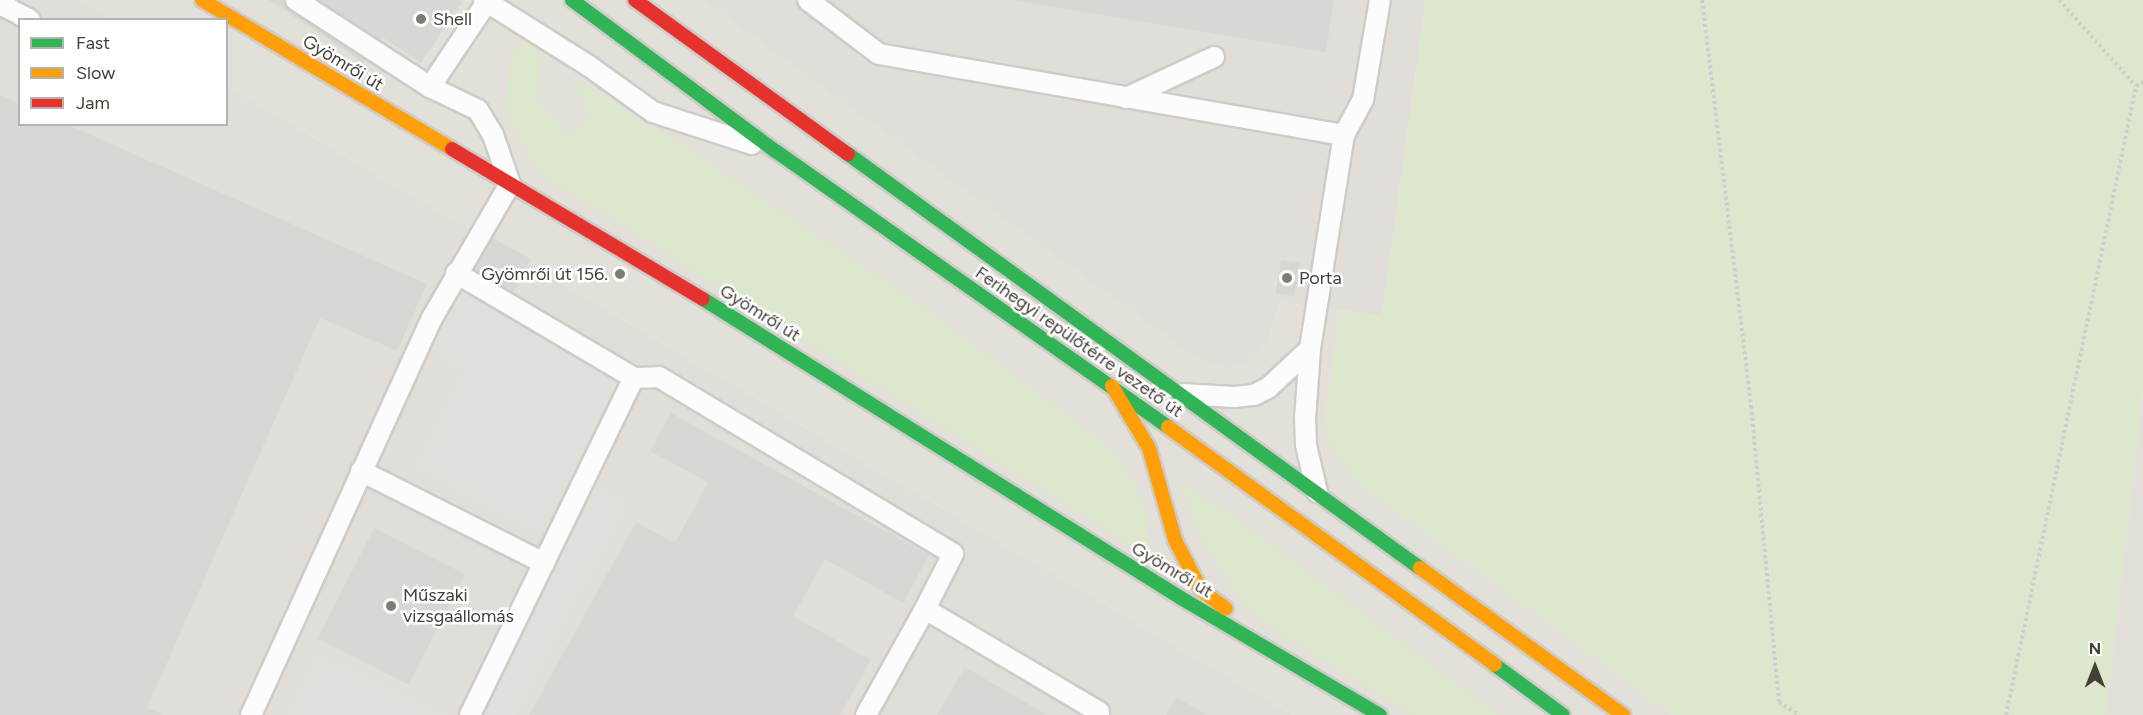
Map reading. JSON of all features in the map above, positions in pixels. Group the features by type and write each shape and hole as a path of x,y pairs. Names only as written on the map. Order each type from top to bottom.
{"street":[{"name":"Gyömrői út","path":"202,0 728,315 1180,598 1294,662 1380,715"},
{"name":"Ferihegyi repülőtérre vezető út","path":"572,0 777,152 1112,386 1563,715"},
{"path":"642,5 1623,715"},
{"name":"Gyömrői út","path":"1112,386 1149,448 1175,540 1201,590 1294,662"}],"lane":[{"path":"251,715 432,318 510,183 493,135 478,110 430,87 296,0"},
{"path":"630,0 642,5"},
{"path":"808,0 879,54 1344,135"},
{"path":"1317,492 1306,445 1305,418 1310,349 1344,135 1363,100 1380,0"},
{"path":"430,87 486,1 589,66 653,112 777,152"},
{"path":"0,4 26,18"},
{"path":"1126,98 1214,57"},
{"path":"456,273 634,378 659,377 953,554 866,715"},
{"path":"1179,394 1234,397 1254,395 1268,388 1310,349"},
{"path":"470,715 634,378"},
{"path":"361,471 544,563"},
{"path":"925,609 1099,712 1100,715"}],"path":[{"path":"1702,0 1751,406 1779,702 1799,715"},
{"path":"2059,0 2136,86"},
{"path":"2006,715 2136,86 2143,82"}],"shaded area":[{"path":"0,0 80,0 112,18 18,18 18,126 228,126 228,87 1293,715 0,715"},
{"path":"80,0 702,0 817,82 1268,340 1280,302 1340,310 1325,420 1353,479 1672,715 1293,715 228,87 228,18 112,18"},
{"path":"702,0 1426,0 1382,316 1280,302 1268,340 1251,361 1226,369 1194,356"},
{"path":"461,288 618,385 540,534 417,467 464,371 432,350"},
{"path":"2143,392 2143,715 2105,715"},
{"path":"584,481 626,504 516,715 470,715"},
{"path":"319,656 447,715 287,715"}],"green space":[{"path":"1426,0 2143,0 2143,392 2105,715 1672,715 1353,479 1330,446 1325,420 1340,310 1382,316"},
{"path":"528,42 540,56 537,100 569,135 589,120 573,78 658,128 924,307 1108,445 1134,480 1146,516 1152,559 538,172 506,114 509,55"},
{"path":"1180,485 1224,509 1498,715 1413,715 1285,637 1243,606 1205,544"}],"building":[{"path":"269,0 459,0 462,2 421,63 382,37 364,63"},
{"path":"1010,0 1334,0 1326,52"},
{"path":"0,95 18,103 18,126 71,126 427,284 397,351 320,318 147,708 164,715 0,715"},
{"path":"491,237 531,259 513,293 473,270"},
{"name":"Porta","path":"1281,260 1300,263 1294,297 1276,294"},
{"path":"671,413 929,555 903,603 825,559 793,616 871,660 840,715 529,715 636,522 675,543 708,482 650,451"},
{"name":"Műszaki vizsgaállomás","path":"374,528 465,574 409,685 318,638"},
{"path":"965,667 1047,715 937,715"},
{"path":"1176,697 1207,715 1166,715"}],"traffic: fast":[{"path":"572,0 777,152 1168,427"},
{"path":"848,154 1420,568"},
{"path":"703,299 1181,598 1380,715"},
{"path":"1495,665 1563,715"}],"traffic: slow":[{"path":"202,0 452,149"},
{"path":"1112,386 1149,448 1175,540 1201,590 1226,609"},
{"path":"1168,427 1495,665"},
{"path":"1420,568 1623,715"}],"traffic: jam":[{"path":"635,0 848,154"},
{"path":"452,149 703,299"}],"place":[{"name":"Shell","path":"421,19"},
{"name":"Gyömrői út 156.","path":"620,274"},
{"name":"Porta","path":"1287,278"},
{"name":"Műszaki vizsgaállomás","path":"391,606"}]}
